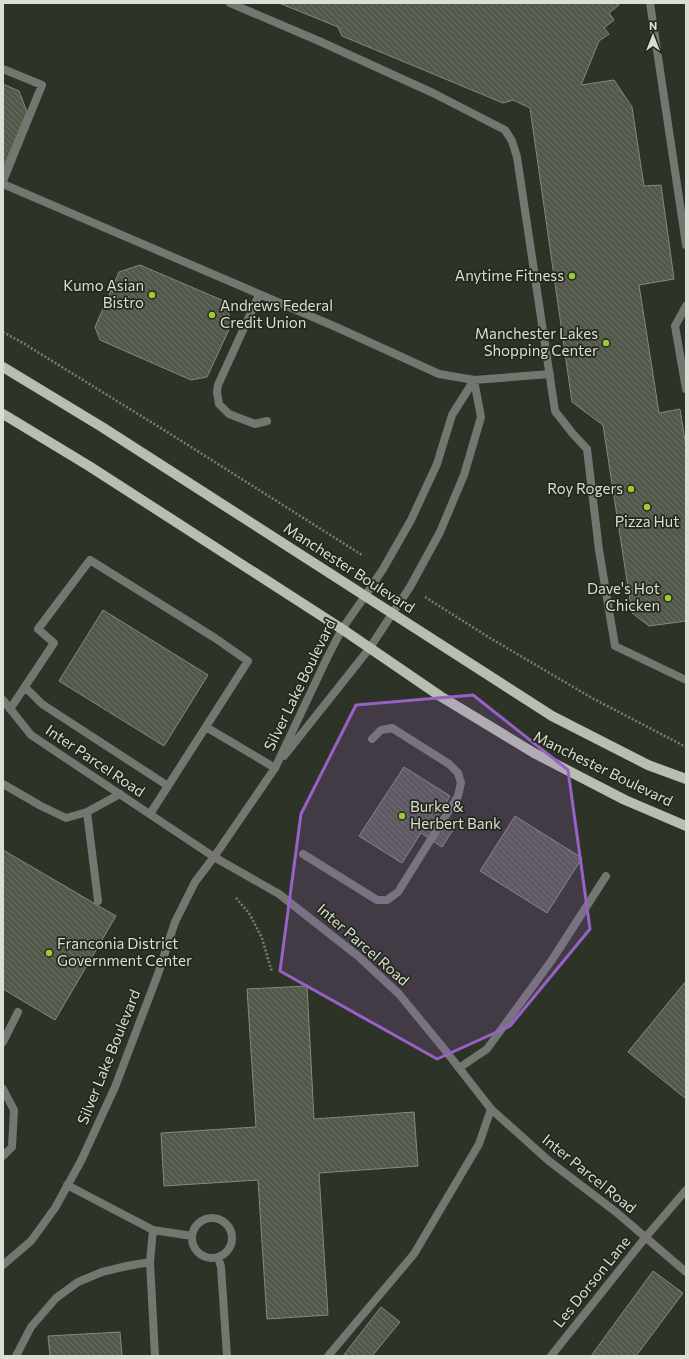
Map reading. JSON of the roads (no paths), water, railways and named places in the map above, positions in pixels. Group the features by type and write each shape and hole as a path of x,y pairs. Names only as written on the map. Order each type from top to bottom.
{"main road":[{"name":"Manchester Boulevard","path":"3,367 102,427 552,716 648,764 686,779"},
{"name":"Manchester Boulevard","path":"3,414 89,466 342,630 440,696 534,753 624,800 686,826"}],"street":[{"path":"230,3 319,41 433,93 505,130 512,141 517,156 555,410 572,434 587,449 599,550 615,646 686,680"},
{"path":"650,3 686,245"},
{"path":"3,69 42,85 3,182 259,295 336,327 439,374 474,380 550,374"},
{"path":"259,295 218,385 217,392 220,404 228,414 255,424 267,421"},
{"path":"686,306 675,326 686,390"},
{"name":"Silver Lake Boulevard","path":"275,768 327,658 342,630 383,569 411,520 437,464 452,415 474,380"},
{"name":"Silver Lake Boulevard","path":"3,1265 31,1241 55,1208 81,1161 115,1087 158,974 175,922 195,882 275,768 369,649 410,587 440,532 464,475 481,417 474,380"},
{"path":"10,709 54,643 38,629 90,560 215,638 248,661 150,814"},
{"path":"25,687 42,704 168,786"},
{"name":"Inter Parcel Road","path":"3,700 31,736 214,856 279,894 310,916 358,956 399,994 491,1109 549,1161 616,1212 686,1272"},
{"path":"206,727 275,768"},
{"path":"303,854 377,900 386,900 398,892 458,796 461,783 458,773 449,764 392,728 381,730 372,739"},
{"path":"3,784 41,806 66,818 87,812 120,794"},
{"path":"87,812 98,901"},
{"path":"459,1068 487,1049 552,960 606,876"},
{"path":"3,1042 18,1012"},
{"path":"3,1090 14,1110 12,1146 3,1156"},
{"path":"328,1356 414,1254 479,1144 491,1109"},
{"path":"68,1185 153,1230 192,1236"},
{"name":"Les Dorson Lane","path":"551,1356 645,1238 686,1190"},
{"path":"215,1218 221,1220 230,1230 232,1243 224,1254 212,1258 205,1257 199,1254 195,1249 192,1243 192,1236 197,1224 202,1220 215,1218"},
{"path":"153,1230 150,1262 155,1356"},
{"path":"218,1257 221,1266 227,1356"},
{"path":"16,1356 31,1327 56,1298 78,1282 102,1272 150,1262"}],"place":[{"name":"Anytime Fitness","path":"572,276"},
{"name":"Kumo Asian Bistro","path":"152,295"},
{"name":"Andrews Federal Credit Union","path":"212,315"},
{"name":"Manchester Lakes Shopping Center","path":"606,343"},
{"name":"Roy Rogers","path":"631,489"},
{"name":"Pizza Hut","path":"647,507"},
{"name":"Dave's Hot Chicken","path":"668,598"},
{"name":"Burke & Herbert Bank","path":"402,816"},
{"name":"Franconia District Government Center","path":"49,953"}]}
